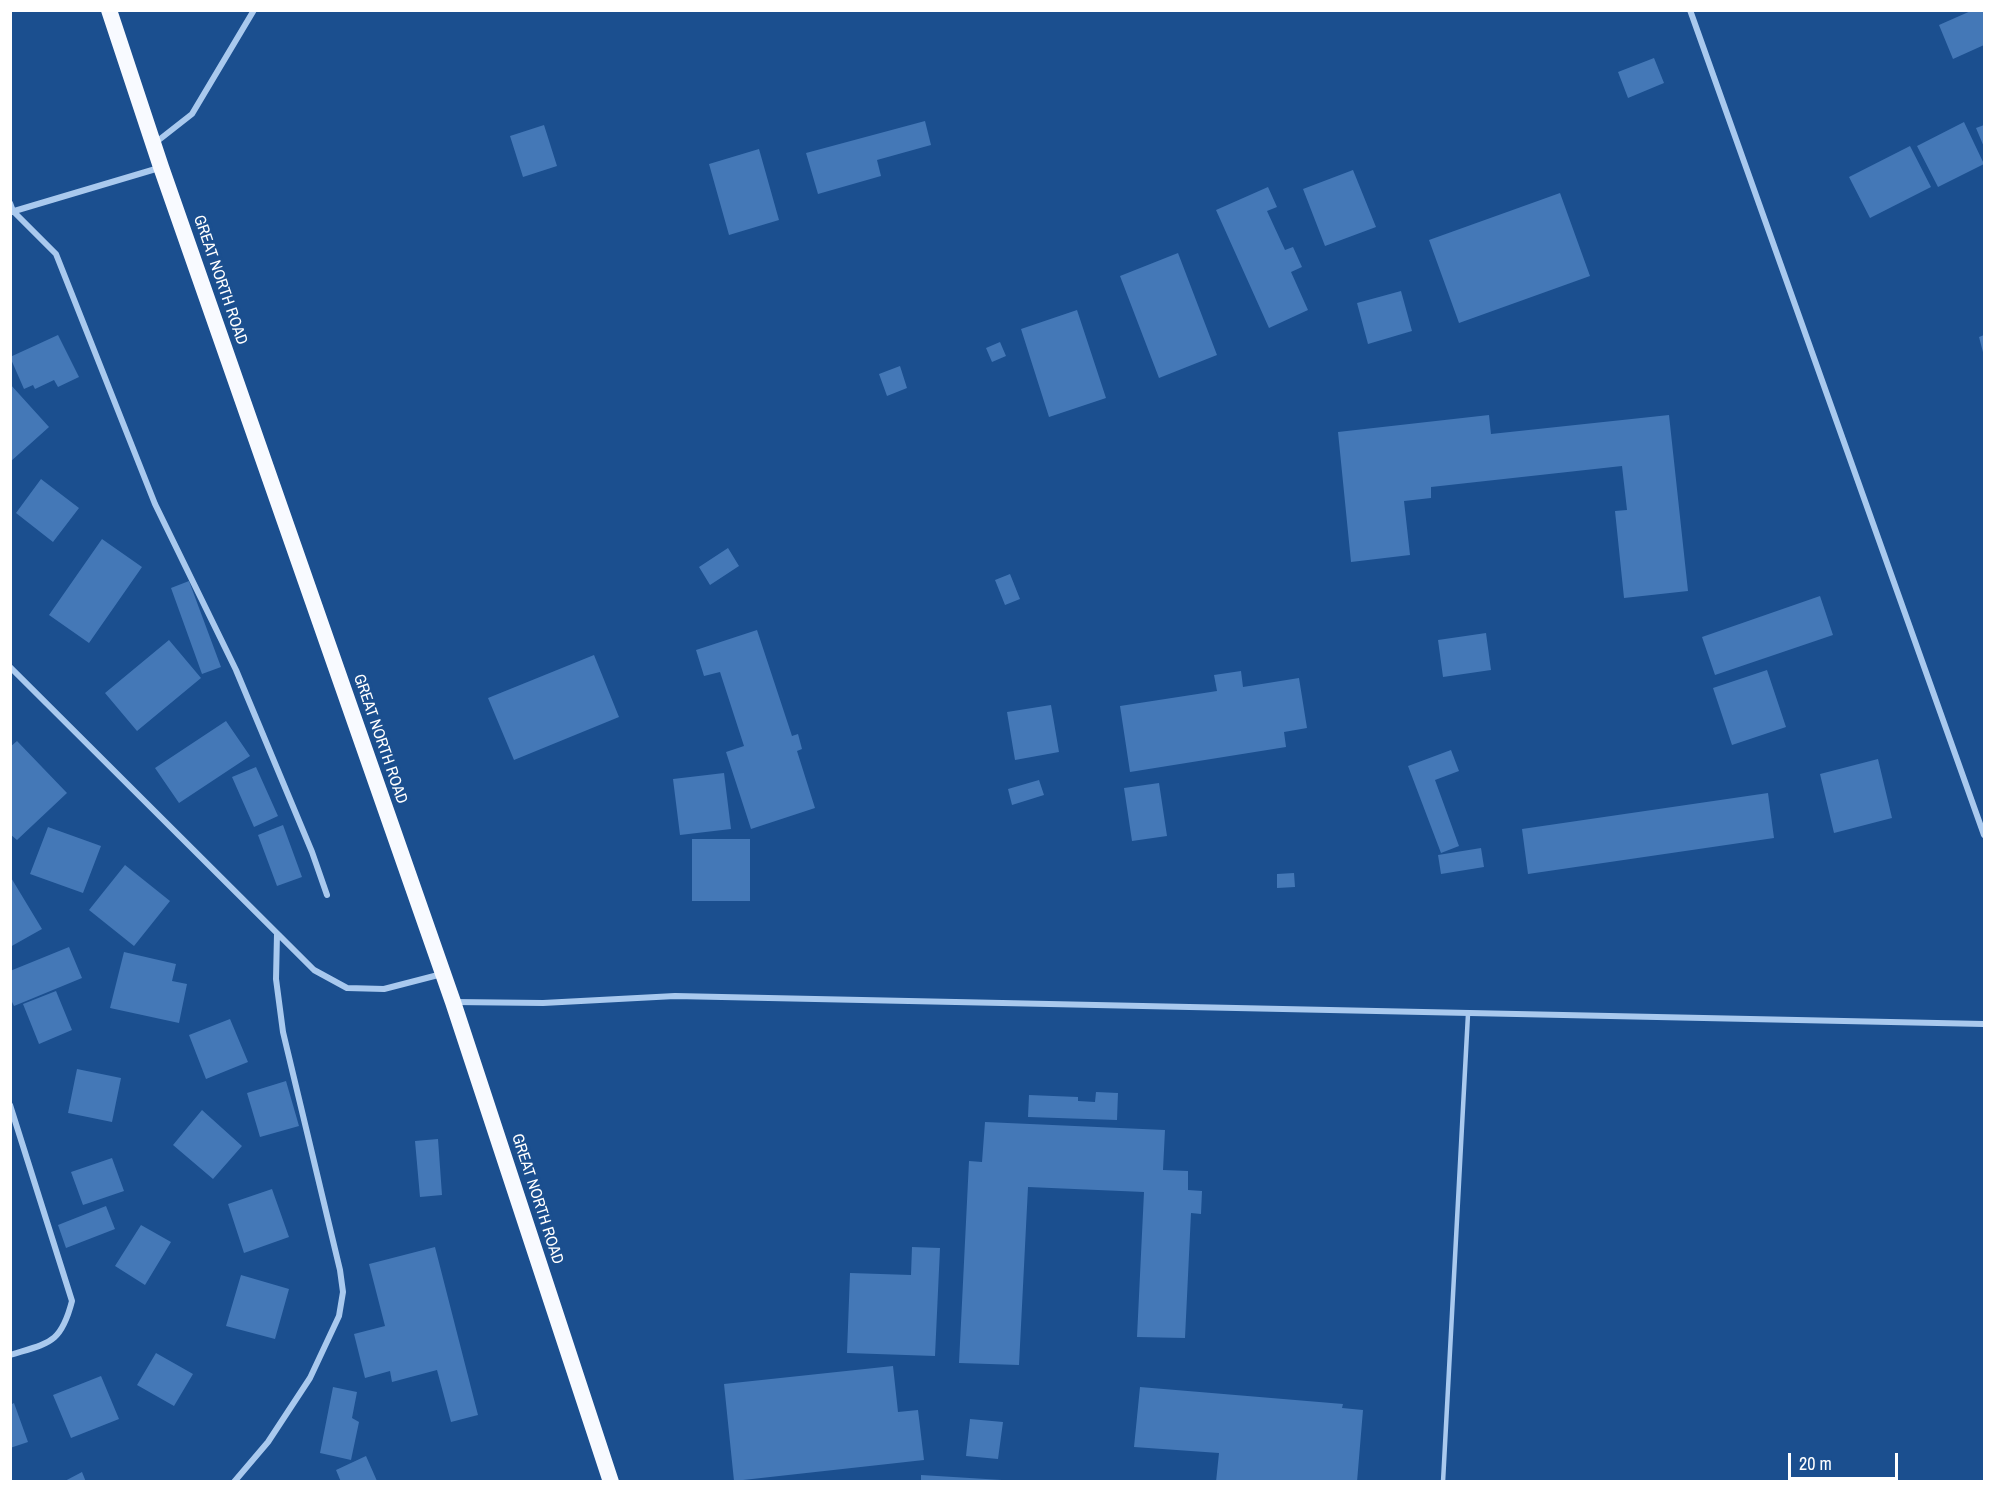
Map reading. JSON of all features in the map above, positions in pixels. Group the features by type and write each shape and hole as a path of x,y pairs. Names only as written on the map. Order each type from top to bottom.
{"highway":[{"name":"GREAT NORTH ROAD","path":"110,10 161,167 453,1002 611,1482"}],"street":[{"path":"154,144 192,114 254,10"},
{"path":"1690,10 1984,835"},
{"path":"12,212 161,167"},
{"path":"10,203 12,212 56,254 155,504 236,670 312,852 327,895"},
{"path":"10,667 314,970 347,988 384,989 443,974"},
{"path":"234,1482 268,1442 310,1378 339,1316 343,1292 340,1270 283,1032 276,979 277,934"},
{"path":"453,1002 543,1003 675,996 1984,1024"},
{"path":"10,1105 72,1301 67,1322 50,1343 10,1355"}],"lane":[{"path":"1443,1482 1468,1014"}],"building":[{"path":"1973,10 1984,10 1984,45 1953,59 1939,25"},
{"path":"1654,58 1664,83 1628,98 1618,72"},
{"path":"925,121 931,145 877,160 881,176 818,194 806,153"},
{"path":"1964,122 1984,164 1938,187 1917,146"},
{"path":"544,125 557,166 523,177 510,136"},
{"path":"1984,125 1984,147 1976,128"},
{"path":"1910,146 1931,187 1870,218 1849,177"},
{"path":"759,149 779,220 729,235 709,164"},
{"path":"1353,170 1376,227 1325,246 1303,189"},
{"path":"1268,187 1277,207 1267,211 1285,250 1293,247 1302,267 1291,272 1308,310 1269,328 1216,210"},
{"path":"1560,193 1590,276 1459,323 1429,240"},
{"path":"1178,253 1217,355 1159,378 1120,276"},
{"path":"1401,291 1412,331 1368,344 1357,303"},
{"path":"1077,310 1106,398 1049,417 1021,329"},
{"path":"58,335 79,377 58,387 54,380 35,389 33,385 24,389 10,357"},
{"path":"1984,335 1984,356 1979,337"},
{"path":"1000,342 1006,356 992,362 986,348"},
{"path":"900,366 907,388 887,396 879,374"},
{"path":"10,384 49,427 10,462"},
{"path":"1489,415 1491,434 1669,415 1688,591 1624,598 1615,511 1627,510 1622,466 1431,487 1431,498 1404,501 1410,555 1351,562 1338,432"},
{"path":"41,479 79,508 53,542 16,513"},
{"path":"102,539 142,567 89,643 49,615"},
{"path":"728,548 739,566 710,585 699,567"},
{"path":"1010,574 1020,599 1005,605 995,580"},
{"path":"189,581 221,667 202,674 171,588"},
{"path":"1820,596 1833,635 1715,675 1702,637"},
{"path":"757,630 792,736 798,734 802,749 797,751 815,808 751,829 726,752 744,746 720,672 704,676 696,650"},
{"path":"1486,633 1491,670 1443,677 1438,640"},
{"path":"169,640 201,678 137,731 105,693"},
{"path":"594,655 619,717 514,760 488,698"},
{"path":"1767,670 1786,727 1732,745 1713,688"},
{"path":"1241,671 1243,687 1299,678 1307,728 1284,732 1286,747 1130,772 1120,706 1217,691 1214,675"},
{"path":"1051,705 1059,752 1015,760 1007,712"},
{"path":"226,721 250,756 179,803 155,768"},
{"path":"17,741 67,793 17,840 10,834 10,747"},
{"path":"1451,750 1459,771 1435,780 1459,846 1441,853 1408,766"},
{"path":"1878,759 1892,818 1834,833 1820,774"},
{"path":"256,767 278,816 254,827 232,777"},
{"path":"724,773 731,829 680,835 673,779"},
{"path":"1039,780 1044,795 1012,805 1008,789"},
{"path":"1159,783 1167,836 1132,841 1124,788"},
{"path":"1768,793 1774,838 1528,874 1522,829"},
{"path":"283,825 302,877 277,886 258,835"},
{"path":"48,827 101,846 83,893 30,874"},
{"path":"692,839 750,839 750,901 692,901"},
{"path":"1481,848 1484,867 1441,874 1438,855"},
{"path":"125,865 170,901 134,946 89,910"},
{"path":"1294,873 1295,887 1277,888 1277,874"},
{"path":"10,876 42,929 10,947"},
{"path":"69,947 82,978 14,1006 10,998 10,971"},
{"path":"124,952 176,964 172,981 187,984 179,1023 110,1008"},
{"path":"56,991 72,1030 39,1044 23,1004"},
{"path":"230,1019 248,1062 206,1079 189,1035"},
{"path":"77,1069 121,1078 112,1122 68,1113"},
{"path":"286,1081 299,1126 260,1137 247,1093"},
{"path":"1096,1092 1118,1093 1117,1120 1028,1117 1029,1095 1078,1097 1078,1101 1095,1102"},
{"path":"202,1110 242,1146 213,1179 173,1145"},
{"path":"985,1122 1165,1130 1163,1170 1188,1171 1188,1190 1202,1191 1201,1214 1191,1213 1185,1338 1137,1337 1144,1192 1028,1187 1019,1365 959,1363 969,1161 982,1162"},
{"path":"438,1139 442,1195 420,1197 415,1141"},
{"path":"112,1158 124,1191 83,1205 71,1172"},
{"path":"272,1189 289,1237 244,1253 228,1204"},
{"path":"106,1206 115,1229 66,1248 58,1225"},
{"path":"141,1225 171,1242 145,1285 115,1266"},
{"path":"435,1247 478,1415 451,1422 437,1370 392,1382 390,1371 365,1378 354,1334 385,1326 369,1264"},
{"path":"912,1247 940,1248 935,1356 847,1353 850,1273 911,1275"},
{"path":"241,1275 289,1289 275,1339 226,1326"},
{"path":"156,1353 193,1374 174,1406 137,1385"},
{"path":"893,1366 898,1412 918,1410 924,1460 734,1481 724,1384"},
{"path":"101,1376 119,1419 71,1438 53,1395"},
{"path":"333,1387 357,1392 352,1418 359,1422 351,1460 320,1453"},
{"path":"1140,1387 1343,1404 1342,1408 1363,1410 1357,1482 1216,1482 1219,1453 1134,1447"},
{"path":"14,1403 28,1442 10,1448 10,1405"},
{"path":"970,1419 1003,1422 998,1459 966,1456"},
{"path":"366,1456 377,1481 341,1482 336,1470"},
{"path":"82,1472 86,1482 63,1482"},
{"path":"921,1475 1002,1480 1002,1482 921,1482"}]}
